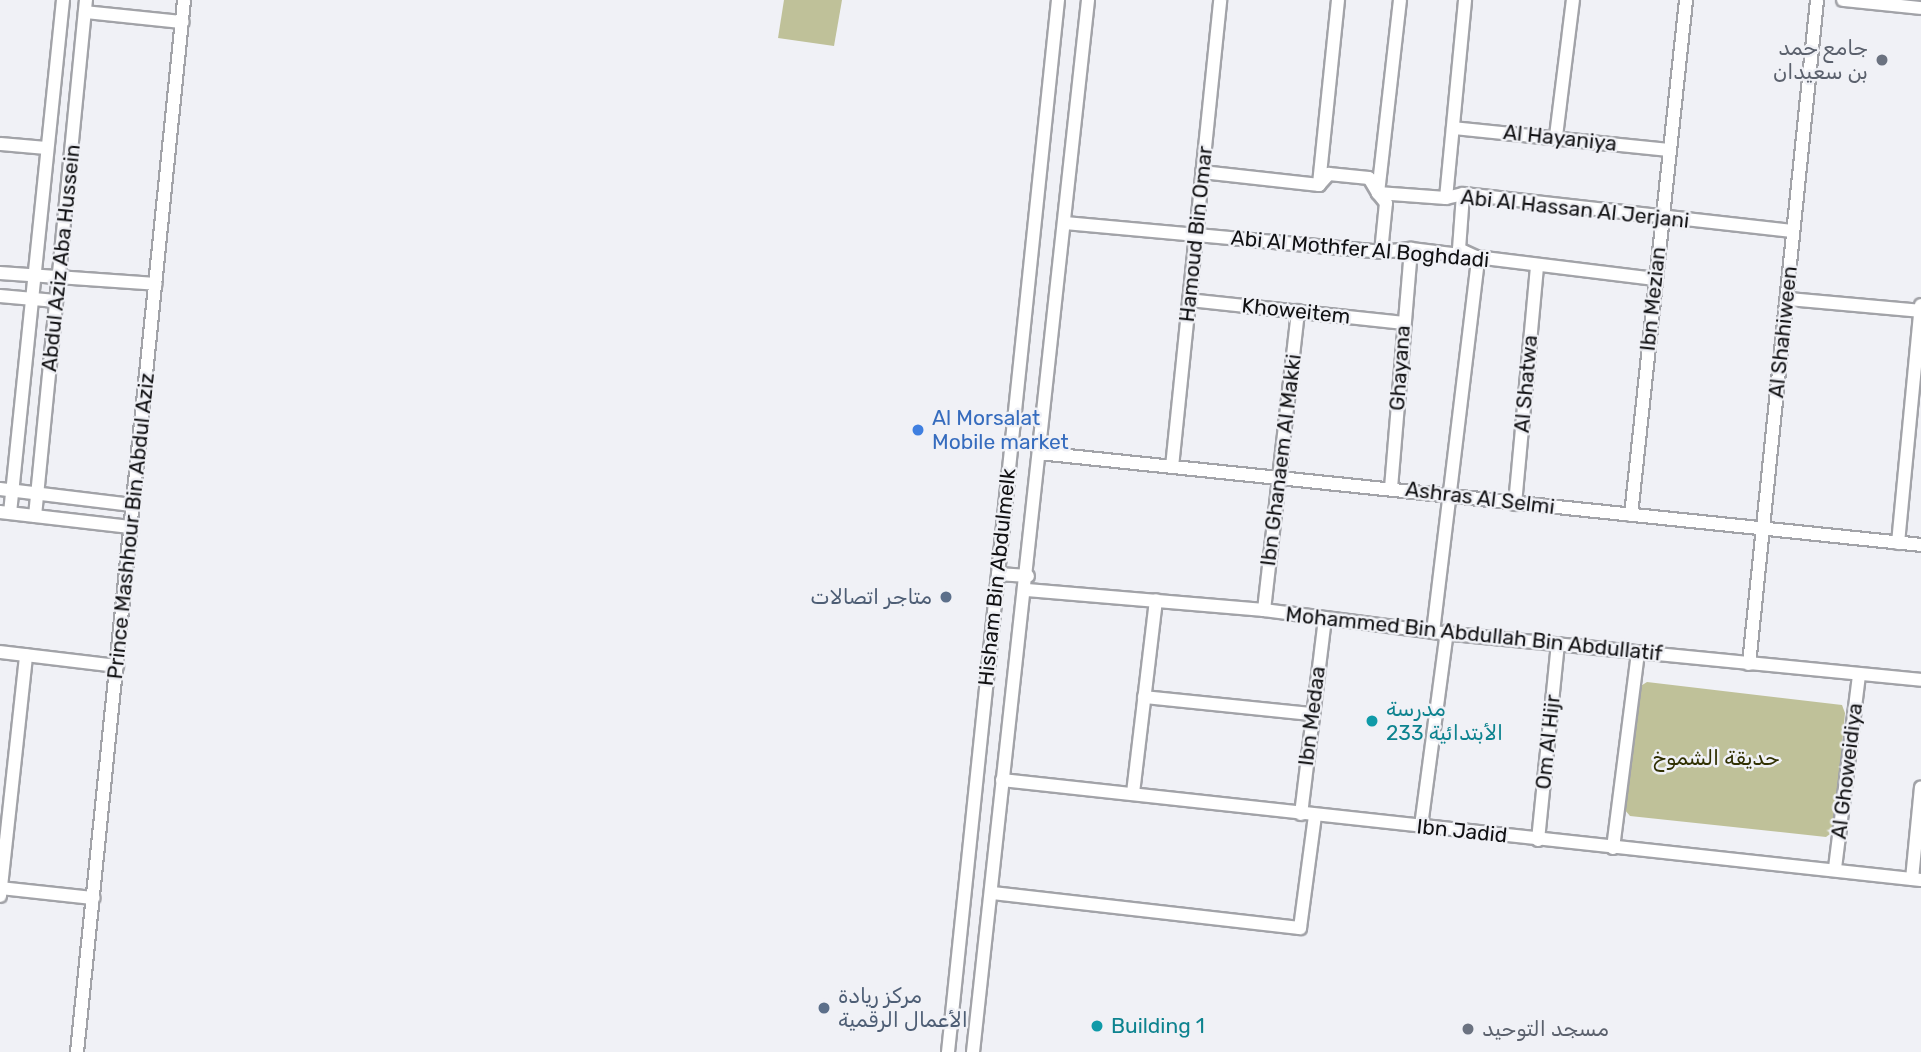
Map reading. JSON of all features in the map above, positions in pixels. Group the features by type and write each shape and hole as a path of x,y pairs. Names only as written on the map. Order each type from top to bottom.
{"street":[{"name":"Abdul Aziz Aba Hussein","path":"5,513 33,299 46,148 63,0"},
{"name":"Prince Mashhour Bin Abdul Aziz","path":"77,1052 184,0"},
{"name":"Hisham Bin Abdulmelk","path":"948,1052 1058,0"},
{"name":"Hisham Bin Abdulmelk","path":"973,1052 1003,775 1028,583 1039,453 1088,0"},
{"name":"Hamoud Bin Omar","path":"1172,467 1220,0"},
{"path":"1319,185 1338,0"},
{"path":"1381,252 1386,203 1378,193 1400,0"},
{"path":"1446,198 1465,0"},
{"path":"1556,136 1573,0"},
{"name":"Ibn Mezian","path":"1631,515 1686,0"},
{"name":"Al Shahiween","path":"1749,664 1760,530 1788,299 1817,0"},
{"path":"1843,0 1921,8"},
{"name":"Abdul Aziz Aba Hussein","path":"35,516 86,6"},
{"path":"86,6 182,22"},
{"name":"Al Hayaniya","path":"1453,128 1556,136 1668,150"},
{"path":"0,144 46,148"},
{"name":"Abi Al Hassan Al Jerjani","path":"1202,172 1319,185 1329,174 1369,178 1378,193 1446,198 1464,194 1793,232"},
{"path":"1421,827 1440,632 1448,495 1478,258 1459,249 1464,194"},
{"name":"Abi Al Mothfer Al Boghdadi","path":"1065,223 1381,252 1411,249 1655,279"},
{"name":"Ghayana","path":"1391,488 1411,249"},
{"name":"Al Shatwa","path":"1516,504 1537,265"},
{"path":"0,273 156,284"},
{"path":"0,296 56,301"},
{"path":"1788,299 1921,311"},
{"name":"Khoweitem","path":"1189,300 1403,323"},
{"path":"1898,543 1917,378 1921,305"},
{"name":"Ibn Ghanaem Al Makki","path":"1264,610 1298,311"},
{"name":"Ashras Al Selmi","path":"1039,453 1921,545"},
{"path":"6,490 132,506"},
{"path":"5,513 130,527"},
{"name":"Mohammed Bin Abdullah Bin Abdullatif","path":"998,574 1028,583 1156,600 1638,653 1921,680"},
{"path":"1133,793 1156,600"},
{"name":"Ibn Medaa","path":"1301,814 1325,618"},
{"name":"Om Al Hijr","path":"1538,840 1558,644"},
{"path":"0,652 117,666"},
{"path":"1613,848 1638,653"},
{"path":"26,655 1,892 93,898"},
{"name":"Al Ghoweidiya","path":"1835,868 1860,674"},
{"path":"1144,697 1312,714"},
{"name":"Ibn Jadid","path":"977,768 1003,775 1315,816 1613,848 1835,868 1916,880"},
{"path":"1916,880 1921,787"},
{"path":"992,893 1300,928 1315,816"},
{"path":"956,975 981,977"}],"green space":[{"path":"784,0 842,0 834,46 778,38"},
{"name":"حديقة الشموخ","path":"1647,682 1842,705 1845,713 1834,831 1826,837 1630,816 1624,809 1639,687"}],"place":[{"name":"جامع حمد بن سعيدان","path":"1882,60"},
{"name":"Al Morsalat Mobile market","path":"918,430"},
{"name":"متاجر اتصالات","path":"946,597"},
{"name":"مدرسة الأبتدائية 233","path":"1372,721"},
{"name":"مركز ريادة الأعمال الرقمية","path":"824,1008"},
{"name":"Building 1","path":"1097,1026"},
{"name":"مسجد التوحيد","path":"1468,1029"}]}
